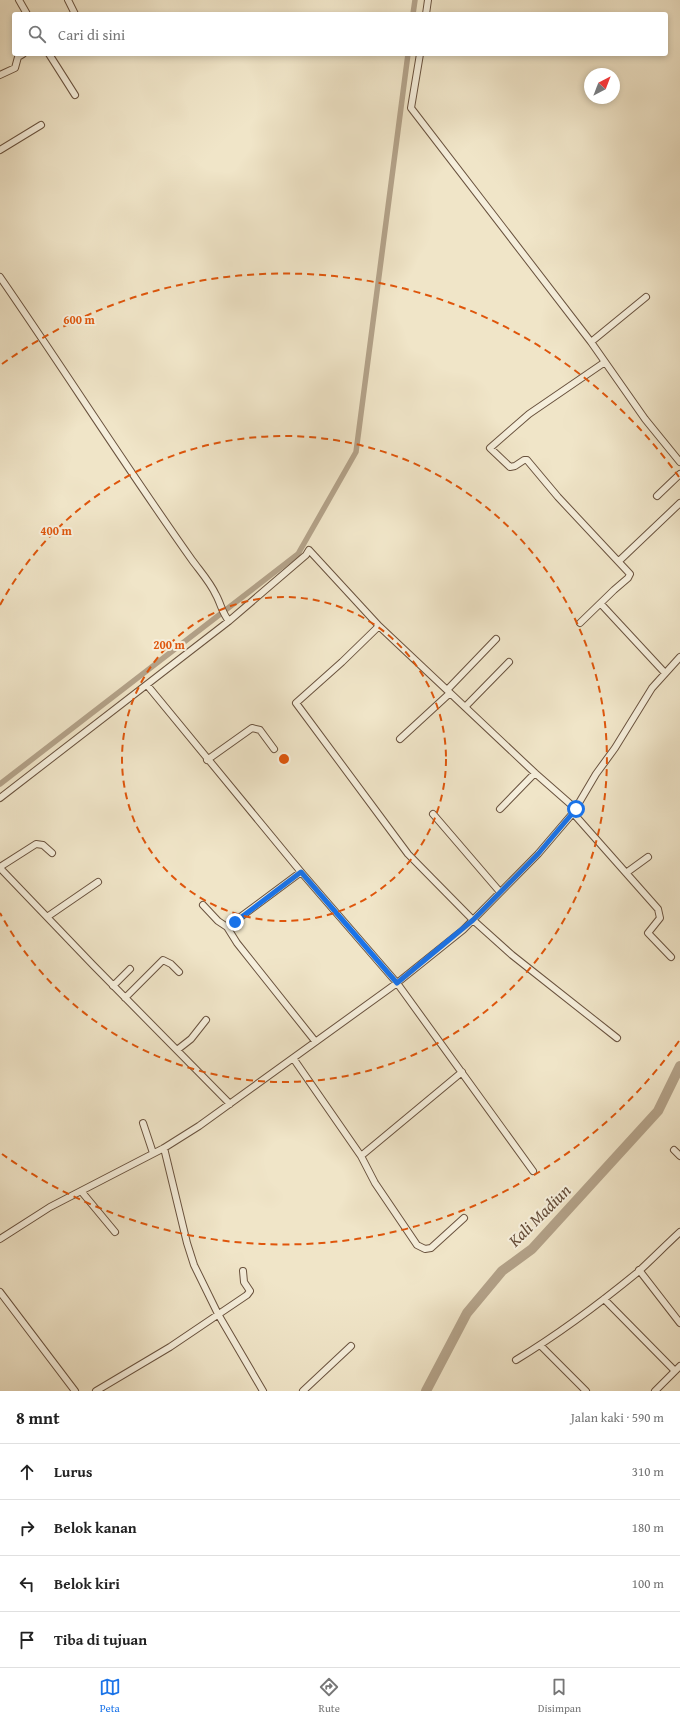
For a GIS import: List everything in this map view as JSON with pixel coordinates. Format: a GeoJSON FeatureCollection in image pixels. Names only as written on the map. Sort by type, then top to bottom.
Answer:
{"type":"FeatureCollection","features":[{"type":"Feature","properties":{"kind":"street"},"geometry":{"type":"LineString","coordinates":[[19,0],[26,12]]}},
{"type":"Feature","properties":{"kind":"street"},"geometry":{"type":"LineString","coordinates":[[68,0],[74,12]]}},
{"type":"Feature","properties":{"kind":"street"},"geometry":{"type":"LineString","coordinates":[[426,12],[428,0]]}},
{"type":"Feature","properties":{"kind":"street"},"geometry":{"type":"LineString","coordinates":[[0,75],[15,68],[20,56]]}},
{"type":"Feature","properties":{"kind":"street"},"geometry":{"type":"LineString","coordinates":[[50,56],[75,94]]}},
{"type":"Feature","properties":{"kind":"street"},"geometry":{"type":"LineString","coordinates":[[420,56],[412,108],[591,342],[645,419],[680,462]]}},
{"type":"Feature","properties":{"kind":"street"},"geometry":{"type":"LineString","coordinates":[[0,150],[41,125]]}},
{"type":"Feature","properties":{"kind":"street"},"geometry":{"type":"LineString","coordinates":[[0,277],[33,323],[155,508],[208,582],[216,596],[220,608],[228,620]]}},
{"type":"Feature","properties":{"kind":"street"},"geometry":{"type":"LineString","coordinates":[[591,342],[646,297]]}},
{"type":"Feature","properties":{"kind":"street"},"geometry":{"type":"LineString","coordinates":[[580,623],[630,576],[630,574],[558,497],[527,460],[510,467],[490,448],[529,414],[605,362]]}},
{"type":"Feature","properties":{"kind":"street"},"geometry":{"type":"LineString","coordinates":[[657,496],[680,474]]}},
{"type":"Feature","properties":{"kind":"street"},"geometry":{"type":"LineString","coordinates":[[619,561],[680,503]]}},
{"type":"Feature","properties":{"kind":"street"},"geometry":{"type":"LineString","coordinates":[[0,798],[147,685],[228,620],[306,555],[310,550],[379,626],[574,811],[660,912],[660,918],[648,933],[671,957]]}},
{"type":"Feature","properties":{"kind":"street"},"geometry":{"type":"LineString","coordinates":[[601,604],[665,673]]}},
{"type":"Feature","properties":{"kind":"street"},"geometry":{"type":"LineString","coordinates":[[379,626],[342,662],[296,703],[408,854],[473,920],[512,955],[617,1038]]}},
{"type":"Feature","properties":{"kind":"street"},"geometry":{"type":"LineString","coordinates":[[400,739],[449,691],[496,639]]}},
{"type":"Feature","properties":{"kind":"street"},"geometry":{"type":"LineString","coordinates":[[0,1239],[50,1207],[164,1148],[199,1126],[397,983],[473,920],[538,854],[574,811],[596,774],[615,748],[652,688],[680,657]]}},
{"type":"Feature","properties":{"kind":"street"},"geometry":{"type":"LineString","coordinates":[[465,706],[509,662]]}},
{"type":"Feature","properties":{"kind":"street"},"geometry":{"type":"LineString","coordinates":[[147,685],[207,760],[397,983],[533,1171]]}},
{"type":"Feature","properties":{"kind":"street"},"geometry":{"type":"LineString","coordinates":[[207,760],[252,728],[260,730],[274,750]]}},
{"type":"Feature","properties":{"kind":"street"},"geometry":{"type":"LineString","coordinates":[[500,809],[535,773]]}},
{"type":"Feature","properties":{"kind":"street"},"geometry":{"type":"LineString","coordinates":[[433,814],[500,892]]}},
{"type":"Feature","properties":{"kind":"street"},"geometry":{"type":"LineString","coordinates":[[52,853],[43,845],[36,844],[0,868],[113,986],[230,1104]]}},
{"type":"Feature","properties":{"kind":"street"},"geometry":{"type":"LineString","coordinates":[[626,873],[648,857]]}},
{"type":"Feature","properties":{"kind":"street"},"geometry":{"type":"LineString","coordinates":[[227,927],[301,872]]}},
{"type":"Feature","properties":{"kind":"street"},"geometry":{"type":"LineString","coordinates":[[47,918],[98,882]]}},
{"type":"Feature","properties":{"kind":"street"},"geometry":{"type":"LineString","coordinates":[[203,905],[218,921],[227,927],[237,943],[315,1041]]}},
{"type":"Feature","properties":{"kind":"street"},"geometry":{"type":"LineString","coordinates":[[125,998],[163,960],[171,964],[179,972]]}},
{"type":"Feature","properties":{"kind":"street"},"geometry":{"type":"LineString","coordinates":[[113,986],[130,969]]}},
{"type":"Feature","properties":{"kind":"street"},"geometry":{"type":"LineString","coordinates":[[177,1050],[191,1039],[206,1020]]}},
{"type":"Feature","properties":{"kind":"street"},"geometry":{"type":"LineString","coordinates":[[293,1058],[361,1156],[375,1183],[420,1247],[424,1250],[432,1248],[464,1218]]}},
{"type":"Feature","properties":{"kind":"street"},"geometry":{"type":"LineString","coordinates":[[361,1156],[462,1072]]}},
{"type":"Feature","properties":{"kind":"street"},"geometry":{"type":"LineString","coordinates":[[143,1123],[153,1153]]}},
{"type":"Feature","properties":{"kind":"street"},"geometry":{"type":"LineString","coordinates":[[164,1148],[187,1243],[194,1265],[218,1314],[260,1390]]}},
{"type":"Feature","properties":{"kind":"street"},"geometry":{"type":"LineString","coordinates":[[674,1150],[680,1156]]}},
{"type":"Feature","properties":{"kind":"street"},"geometry":{"type":"LineString","coordinates":[[81,1191],[115,1232]]}},
{"type":"Feature","properties":{"kind":"street"},"geometry":{"type":"LineString","coordinates":[[516,1360],[540,1346],[604,1300],[680,1232]]}},
{"type":"Feature","properties":{"kind":"street"},"geometry":{"type":"LineString","coordinates":[[639,1270],[680,1323]]}},
{"type":"Feature","properties":{"kind":"street"},"geometry":{"type":"LineString","coordinates":[[96,1391],[170,1347],[249,1293],[243,1271]]}},
{"type":"Feature","properties":{"kind":"street"},"geometry":{"type":"LineString","coordinates":[[0,1292],[75,1391]]}},
{"type":"Feature","properties":{"kind":"street"},"geometry":{"type":"LineString","coordinates":[[604,1300],[675,1371]]}},
{"type":"Feature","properties":{"kind":"street"},"geometry":{"type":"LineString","coordinates":[[303,1391],[351,1346]]}},
{"type":"Feature","properties":{"kind":"street"},"geometry":{"type":"LineString","coordinates":[[540,1346],[586,1391]]}},
{"type":"Feature","properties":{"kind":"street"},"geometry":{"type":"LineString","coordinates":[[655,1391],[680,1366]]}},
{"type":"Feature","properties":{"kind":"waterway"},"geometry":{"type":"LineString","coordinates":[[413,12],[415,0]]}},
{"type":"Feature","properties":{"kind":"waterway"},"geometry":{"type":"LineString","coordinates":[[0,784],[298,554],[356,452],[408,56]]}},
{"type":"Feature","properties":{"kind":"waterway","name":"Kali Madiun"},"geometry":{"type":"LineString","coordinates":[[426,1391],[467,1313],[502,1271],[532,1249],[658,1111],[680,1066]]}},
{"type":"Feature","properties":{"kind":"route"},"geometry":{"type":"LineString","coordinates":[[235,922],[301,872],[397,983],[463,930],[538,854],[576,809]]}}]}
